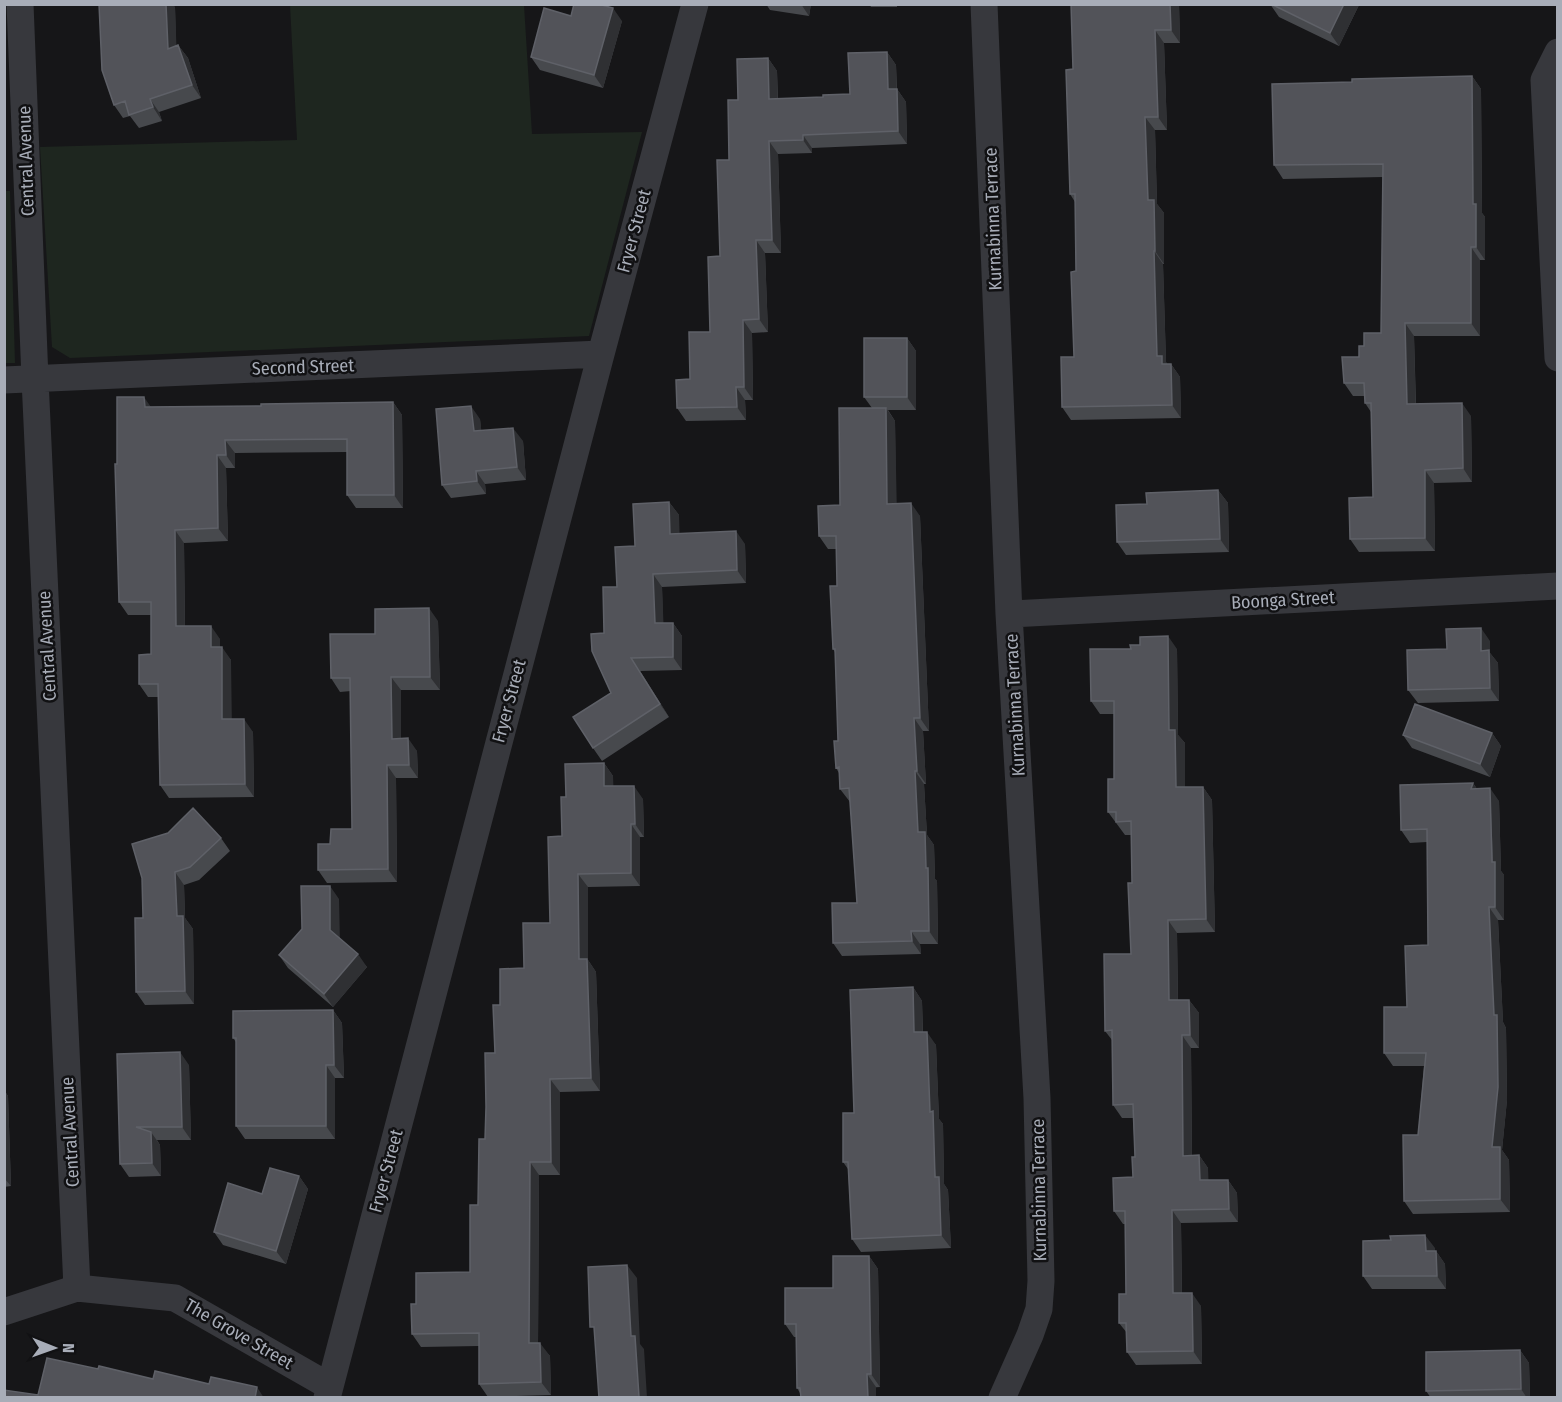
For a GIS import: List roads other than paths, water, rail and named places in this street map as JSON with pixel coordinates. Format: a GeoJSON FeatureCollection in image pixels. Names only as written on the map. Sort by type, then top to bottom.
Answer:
{"type":"FeatureCollection","features":[{"type":"Feature","properties":{"kind":"street","name":"Central Avenue"},"geometry":{"type":"LineString","coordinates":[[20,4],[15,177],[35,379],[77,1288]]}},
{"type":"Feature","properties":{"kind":"street","name":"Fryer Street"},"geometry":{"type":"LineString","coordinates":[[328,1392],[695,4]]}},
{"type":"Feature","properties":{"kind":"street","name":"Kurnabinna Terrace"},"geometry":{"type":"LineString","coordinates":[[984,4],[1009,614],[1036,1098],[1041,1281],[1039,1309],[1002,1398]]}},
{"type":"Feature","properties":{"kind":"street"},"geometry":{"type":"LineString","coordinates":[[1557,52],[1544,80],[1557,358]]}},
{"type":"Feature","properties":{"kind":"street","name":"Second Street"},"geometry":{"type":"LineString","coordinates":[[4,380],[601,354]]}},
{"type":"Feature","properties":{"kind":"street","name":"Boonga Street"},"geometry":{"type":"LineString","coordinates":[[1009,614],[1557,586]]}},
{"type":"Feature","properties":{"kind":"street","name":"The Grove Street"},"geometry":{"type":"LineString","coordinates":[[4,1312],[77,1288],[176,1299],[328,1392]]}}]}
